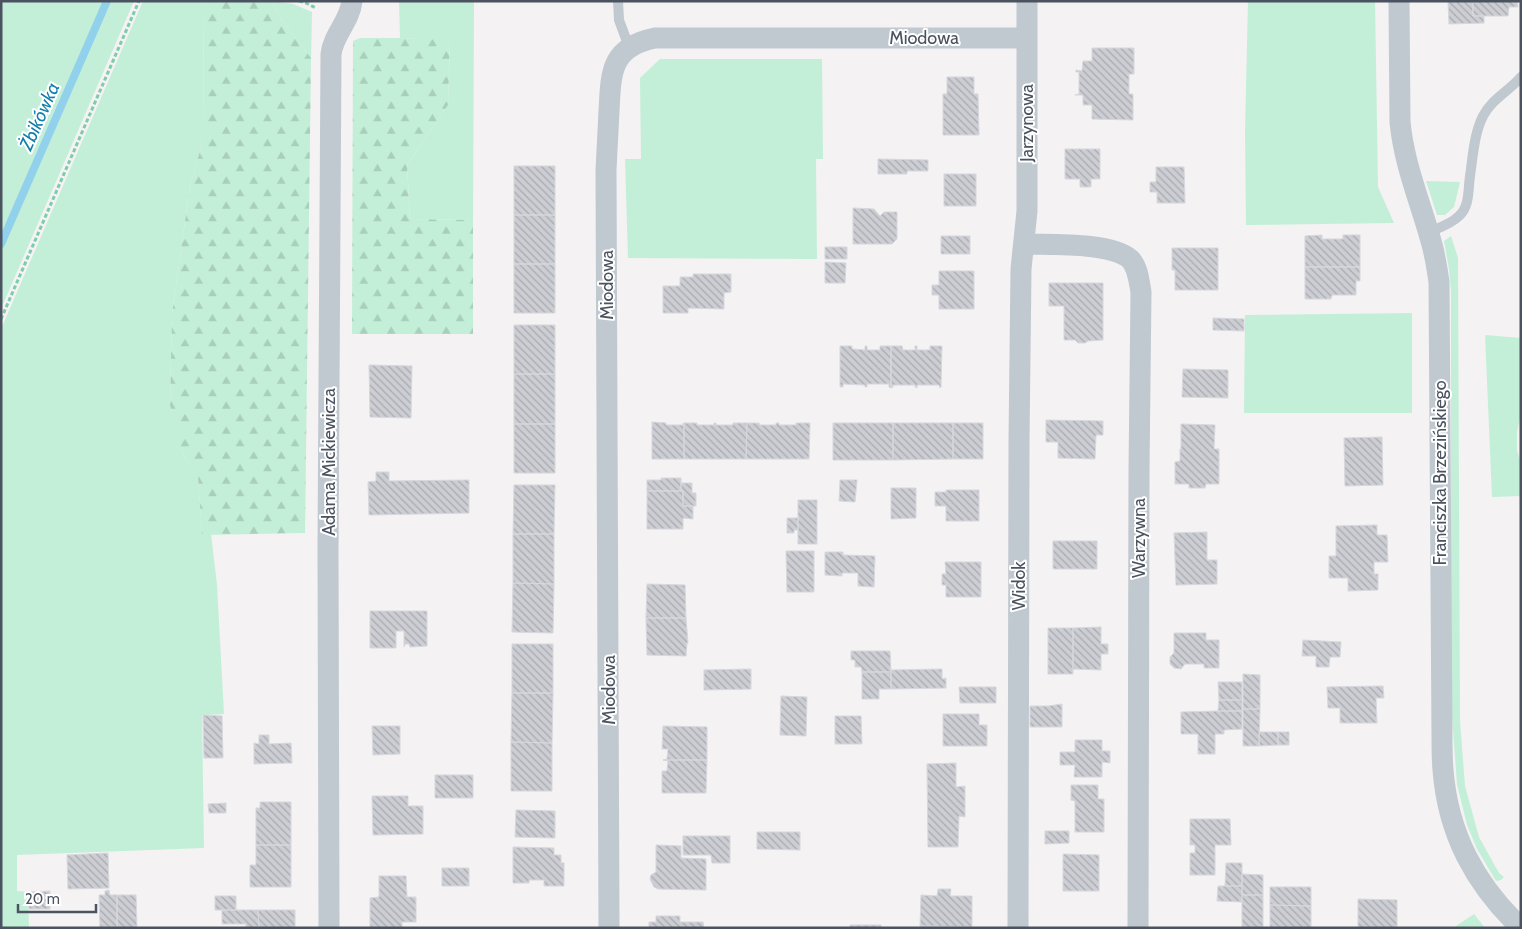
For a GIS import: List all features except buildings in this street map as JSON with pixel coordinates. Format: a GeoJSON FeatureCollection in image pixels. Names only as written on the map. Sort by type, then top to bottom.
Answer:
{"type":"FeatureCollection","features":[{"type":"Feature","properties":{"kind":"street","name":"Adama Mickiewicza"},"geometry":{"type":"LineString","coordinates":[[330,928],[328,550],[331,54],[332,47],[351,9],[352,1]]}},
{"type":"Feature","properties":{"kind":"street","name":"Jarzynowa"},"geometry":{"type":"LineString","coordinates":[[1024,244],[1027,211],[1027,1]]}},
{"type":"Feature","properties":{"kind":"street","name":"Franciszka Brzezińskiego"},"geometry":{"type":"LineString","coordinates":[[1399,1],[1400,122],[1402,140],[1411,179],[1436,257],[1439,282],[1442,736],[1444,783],[1453,824],[1460,844],[1472,868],[1496,902],[1521,928]]}},
{"type":"Feature","properties":{"kind":"street","name":"Miodowa"},"geometry":{"type":"LineString","coordinates":[[609,928],[606,170],[612,73],[620,56],[630,47],[636,43],[655,38],[1027,38]]}},
{"type":"Feature","properties":{"kind":"street","name":"Widok"},"geometry":{"type":"LineString","coordinates":[[1018,928],[1019,421],[1021,269],[1024,244]]}},
{"type":"Feature","properties":{"kind":"street","name":"Warzywna"},"geometry":{"type":"LineString","coordinates":[[1024,244],[1106,248],[1120,253],[1134,265],[1141,292],[1138,928]]}},
{"type":"Feature","properties":{"kind":"lane"},"geometry":{"type":"LineString","coordinates":[[618,1],[619,20],[630,47]]}},
{"type":"Feature","properties":{"kind":"lane"},"geometry":{"type":"LineString","coordinates":[[1429,232],[1452,221],[1460,215],[1465,207],[1477,132],[1484,114],[1496,99],[1512,87],[1521,77]]}},
{"type":"Feature","properties":{"kind":"path"},"geometry":{"type":"LineString","coordinates":[[1,319],[139,1]]}},
{"type":"Feature","properties":{"kind":"path"},"geometry":{"type":"LineString","coordinates":[[299,1],[316,8]]}},
{"type":"Feature","properties":{"kind":"green space"},"geometry":{"type":"Polygon","coordinates":[[[1,1],[134,1],[1,309],[1,1]]]}},
{"type":"Feature","properties":{"kind":"green space"},"geometry":{"type":"Polygon","coordinates":[[[143,1],[204,1],[203,140],[190,186],[172,314],[170,405],[183,454],[198,476],[202,534],[211,534],[217,585],[224,714],[202,715],[204,848],[17,855],[17,891],[28,892],[29,928],[1,928],[1,329],[143,1]]]}},
{"type":"Feature","properties":{"kind":"green space"},"geometry":{"type":"Polygon","coordinates":[[[204,1],[272,1],[280,18],[311,58],[305,533],[202,535],[198,477],[183,454],[170,405],[172,314],[190,186],[203,140],[204,1]]]}},
{"type":"Feature","properties":{"kind":"green space"},"geometry":{"type":"Polygon","coordinates":[[[272,1],[293,4],[312,12],[311,58],[280,18],[272,1]]]}},
{"type":"Feature","properties":{"kind":"green space"},"geometry":{"type":"Polygon","coordinates":[[[399,1],[474,1],[473,220],[410,219],[407,165],[448,105],[450,41],[400,38],[399,1]]]}},
{"type":"Feature","properties":{"kind":"green space"},"geometry":{"type":"Polygon","coordinates":[[[1248,1],[1375,1],[1378,187],[1394,223],[1246,225],[1245,131],[1248,1]]]}},
{"type":"Feature","properties":{"kind":"green space"},"geometry":{"type":"Polygon","coordinates":[[[360,38],[450,40],[448,105],[407,165],[410,219],[473,220],[473,334],[352,334],[353,41],[360,38]]]}},
{"type":"Feature","properties":{"kind":"green space"},"geometry":{"type":"Polygon","coordinates":[[[660,59],[822,59],[823,159],[816,159],[817,259],[628,258],[625,159],[641,159],[640,78],[660,59]]]}},
{"type":"Feature","properties":{"kind":"green space"},"geometry":{"type":"Polygon","coordinates":[[[1426,181],[1460,182],[1454,207],[1445,215],[1437,215],[1426,181]]]}},
{"type":"Feature","properties":{"kind":"green space"},"geometry":{"type":"Polygon","coordinates":[[[1451,236],[1458,258],[1460,721],[1465,786],[1479,837],[1499,873],[1504,877],[1496,881],[1477,849],[1467,825],[1457,784],[1451,703],[1451,291],[1444,241],[1451,236]]]}},
{"type":"Feature","properties":{"kind":"green space"},"geometry":{"type":"Polygon","coordinates":[[[1412,313],[1412,413],[1244,413],[1245,315],[1412,313]]]}},
{"type":"Feature","properties":{"kind":"green space"},"geometry":{"type":"Polygon","coordinates":[[[1485,335],[1521,338],[1521,414],[1517,432],[1517,451],[1521,462],[1521,496],[1492,497],[1485,335]]]}},
{"type":"Feature","properties":{"kind":"green space"},"geometry":{"type":"Polygon","coordinates":[[[1474,914],[1485,928],[1453,928],[1474,914]]]}},
{"type":"Feature","properties":{"kind":"waterway","name":"Żbikówka"},"geometry":{"type":"LineString","coordinates":[[1,244],[107,1]]}}]}
